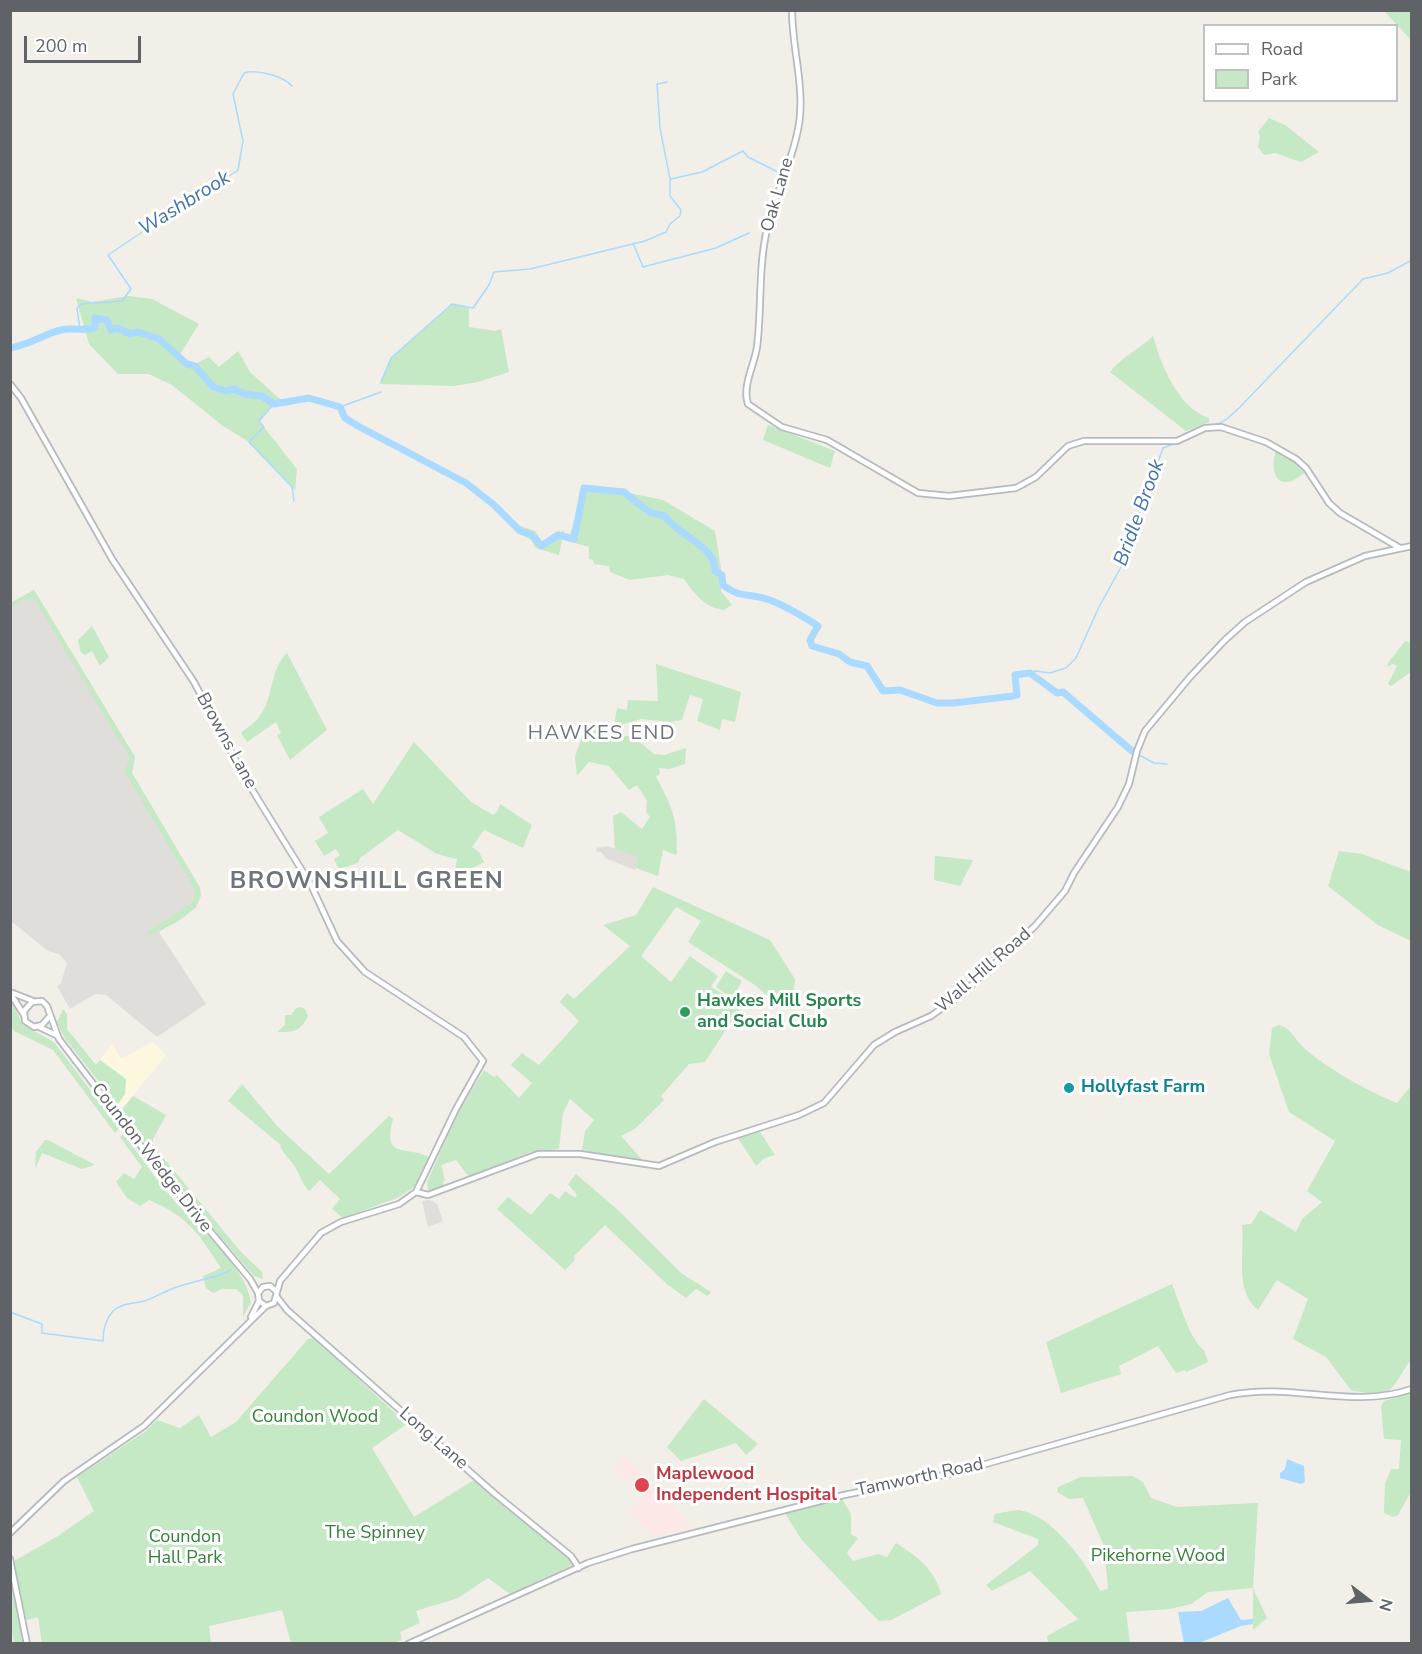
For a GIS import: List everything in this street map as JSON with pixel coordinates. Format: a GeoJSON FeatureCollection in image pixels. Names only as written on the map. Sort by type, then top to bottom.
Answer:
{"type":"FeatureCollection","features":[{"type":"Feature","properties":{"kind":"street","name":"Oak Lane"},"geometry":{"type":"LineString","coordinates":[[792,10],[800,115],[766,232],[759,276],[759,328],[753,368],[745,396],[748,404],[782,427],[826,440],[924,494],[957,495],[1016,488],[1036,477],[1064,448],[1084,441],[1177,441],[1205,428],[1221,427],[1285,451],[1303,464],[1340,513],[1382,540]]}},
{"type":"Feature","properties":{"kind":"street","name":"Browns Lane"},"geometry":{"type":"LineString","coordinates":[[10,384],[21,398],[112,559],[194,682],[249,783],[310,885],[338,941],[365,972],[459,1033],[483,1059],[481,1068],[456,1109],[416,1192]]}},
{"type":"Feature","properties":{"kind":"street"},"geometry":{"type":"LineString","coordinates":[[1383,551],[1382,540],[1400,548]]}},
{"type":"Feature","properties":{"kind":"street","name":"Wall Hill Road"},"geometry":{"type":"LineString","coordinates":[[276,1291],[280,1281],[321,1233],[341,1222],[399,1204],[416,1192],[428,1195],[538,1154],[580,1154],[659,1166],[715,1142],[813,1110],[834,1094],[874,1045],[946,1006],[1035,926],[1065,891],[1118,807],[1129,784],[1136,753],[1146,731],[1190,677],[1245,622],[1306,582],[1345,563],[1383,551],[1412,546]]}},
{"type":"Feature","properties":{"kind":"street","name":"Coundon Wedge Drive"},"geometry":{"type":"LineString","coordinates":[[10,992],[45,1003],[56,1035],[164,1176],[250,1279],[258,1293]]}},
{"type":"Feature","properties":{"kind":"street","name":"Coundon Wedge Drive"},"geometry":{"type":"LineString","coordinates":[[10,992],[27,1023],[56,1035]]}},
{"type":"Feature","properties":{"kind":"street"},"geometry":{"type":"LineString","coordinates":[[24,1014],[26,1006],[35,1001]]}},
{"type":"Feature","properties":{"kind":"street"},"geometry":{"type":"LineString","coordinates":[[38,1027],[46,1023],[49,1017]]}},
{"type":"Feature","properties":{"kind":"street","name":"Coundon Wedge Drive"},"geometry":{"type":"LineString","coordinates":[[250,1279],[268,1286]]}},
{"type":"Feature","properties":{"kind":"street","name":"Wall Hill Road"},"geometry":{"type":"LineString","coordinates":[[268,1286],[280,1281]]}},
{"type":"Feature","properties":{"kind":"street"},"geometry":{"type":"LineString","coordinates":[[10,1533],[64,1481],[144,1426],[248,1322],[266,1306],[272,1305],[277,1297],[276,1291],[268,1286],[258,1293],[259,1300],[248,1322]]}},
{"type":"Feature","properties":{"kind":"street","name":"Long Lane"},"geometry":{"type":"LineString","coordinates":[[277,1297],[287,1310],[495,1494],[571,1556],[579,1568]]}},
{"type":"Feature","properties":{"kind":"street"},"geometry":{"type":"LineString","coordinates":[[259,1300],[266,1306]]}},
{"type":"Feature","properties":{"kind":"street","name":"Long Lane"},"geometry":{"type":"LineString","coordinates":[[272,1305],[287,1310]]}},
{"type":"Feature","properties":{"kind":"street","name":"Tamworth Road"},"geometry":{"type":"LineString","coordinates":[[408,1644],[579,1568],[662,1540],[844,1495],[954,1473],[1251,1390],[1291,1390],[1367,1398],[1392,1395],[1412,1389]]}},
{"type":"Feature","properties":{"kind":"street"},"geometry":{"type":"LineString","coordinates":[[10,1559],[27,1644]]}},
{"type":"Feature","properties":{"kind":"shaded area"},"geometry":{"type":"Polygon","coordinates":[[[34,590],[135,757],[132,773],[200,888],[201,896],[196,908],[159,932],[206,1004],[157,1037],[106,995],[95,994],[70,1009],[57,986],[61,983],[67,963],[59,954],[48,951],[11,921],[10,603],[34,590]]]}},
{"type":"Feature","properties":{"kind":"shaded area"},"geometry":{"type":"Polygon","coordinates":[[[607,846],[640,857],[635,870],[607,859],[601,852],[597,852],[596,848],[607,846]]]}},
{"type":"Feature","properties":{"kind":"shaded area"},"geometry":{"type":"Polygon","coordinates":[[[152,1042],[166,1055],[123,1108],[117,1105],[125,1094],[126,1079],[100,1060],[112,1044],[121,1059],[152,1042]]]}},
{"type":"Feature","properties":{"kind":"shaded area"},"geometry":{"type":"Polygon","coordinates":[[[430,1200],[437,1204],[443,1221],[428,1227],[422,1201],[430,1200]]]}},
{"type":"Feature","properties":{"kind":"shaded area","name":"Maplewood Independent Hospital"},"geometry":{"type":"Polygon","coordinates":[[[623,1455],[694,1528],[654,1536],[630,1511],[643,1496],[613,1468],[623,1455]]]}},
{"type":"Feature","properties":{"kind":"green space"},"geometry":{"type":"Polygon","coordinates":[[[1384,11],[1411,11],[1411,40],[1398,24],[1384,11]]]}},
{"type":"Feature","properties":{"kind":"green space"},"geometry":{"type":"Polygon","coordinates":[[[1269,118],[1285,125],[1319,152],[1301,162],[1275,153],[1264,155],[1258,147],[1260,136],[1258,132],[1269,118]]]}},
{"type":"Feature","properties":{"kind":"green space"},"geometry":{"type":"Polygon","coordinates":[[[128,296],[152,299],[199,324],[179,356],[187,364],[193,365],[209,357],[219,367],[238,351],[250,372],[282,401],[274,404],[259,421],[297,469],[295,491],[249,442],[223,426],[172,385],[149,374],[118,374],[89,344],[76,298],[92,302],[128,296]]]}},
{"type":"Feature","properties":{"kind":"green space"},"geometry":{"type":"Polygon","coordinates":[[[452,304],[469,308],[469,327],[495,331],[501,329],[509,372],[478,382],[453,386],[380,384],[390,359],[452,304]]]}},
{"type":"Feature","properties":{"kind":"green space"},"geometry":{"type":"Polygon","coordinates":[[[1153,336],[1172,384],[1188,405],[1209,418],[1209,422],[1186,431],[1110,372],[1153,336]]]}},
{"type":"Feature","properties":{"kind":"green space"},"geometry":{"type":"Polygon","coordinates":[[[768,425],[835,451],[830,468],[763,440],[768,425]]]}},
{"type":"Feature","properties":{"kind":"green space"},"geometry":{"type":"Polygon","coordinates":[[[1276,450],[1298,464],[1305,472],[1289,482],[1278,479],[1274,468],[1276,450]]]}},
{"type":"Feature","properties":{"kind":"green space"},"geometry":{"type":"Polygon","coordinates":[[[584,488],[615,490],[663,500],[715,531],[722,575],[721,591],[732,605],[724,610],[711,606],[696,595],[684,579],[668,575],[630,580],[610,572],[609,566],[594,564],[593,560],[589,559],[589,547],[568,541],[584,488]]]}},
{"type":"Feature","properties":{"kind":"green space"},"geometry":{"type":"Polygon","coordinates":[[[520,526],[535,531],[545,542],[564,530],[559,555],[536,548],[531,540],[516,531],[520,526]]]}},
{"type":"Feature","properties":{"kind":"green space"},"geometry":{"type":"Polygon","coordinates":[[[34,590],[135,757],[132,773],[200,888],[200,897],[191,911],[183,918],[149,936],[146,933],[193,902],[195,890],[125,772],[130,758],[35,600],[24,599],[11,608],[11,603],[34,590]]]}},
{"type":"Feature","properties":{"kind":"green space"},"geometry":{"type":"Polygon","coordinates":[[[92,626],[109,657],[100,666],[92,651],[85,655],[81,652],[78,640],[92,626]]]}},
{"type":"Feature","properties":{"kind":"green space"},"geometry":{"type":"Polygon","coordinates":[[[1405,641],[1411,643],[1411,672],[1391,686],[1388,684],[1397,666],[1393,664],[1387,667],[1388,663],[1405,641]]]}},
{"type":"Feature","properties":{"kind":"green space"},"geometry":{"type":"Polygon","coordinates":[[[287,653],[327,730],[290,760],[277,735],[281,733],[276,722],[247,742],[241,733],[264,710],[277,668],[287,653]]]}},
{"type":"Feature","properties":{"kind":"green space"},"geometry":{"type":"Polygon","coordinates":[[[656,664],[741,692],[735,722],[722,719],[720,730],[697,721],[703,699],[690,695],[682,720],[671,722],[641,719],[614,727],[617,708],[627,710],[628,700],[658,701],[656,664]]]}},
{"type":"Feature","properties":{"kind":"green space"},"geometry":{"type":"Polygon","coordinates":[[[586,725],[635,738],[654,754],[664,755],[686,748],[685,764],[669,769],[659,768],[660,774],[656,777],[673,814],[677,841],[676,855],[663,850],[658,876],[636,868],[639,857],[615,849],[613,816],[621,812],[642,829],[650,817],[646,812],[647,801],[637,785],[629,790],[609,766],[589,762],[577,776],[575,757],[586,725]]]}},
{"type":"Feature","properties":{"kind":"green space"},"geometry":{"type":"Polygon","coordinates":[[[414,742],[471,802],[493,815],[500,804],[532,825],[523,848],[484,830],[472,847],[479,852],[484,862],[458,876],[455,870],[457,859],[437,854],[398,830],[360,858],[358,863],[339,869],[334,859],[340,855],[336,849],[324,856],[315,841],[328,833],[319,817],[363,789],[373,804],[414,742]]]}},
{"type":"Feature","properties":{"kind":"green space"},"geometry":{"type":"Polygon","coordinates":[[[1339,851],[1362,854],[1411,872],[1411,941],[1378,925],[1328,886],[1339,851]]]}},
{"type":"Feature","properties":{"kind":"green space"},"geometry":{"type":"Polygon","coordinates":[[[935,856],[973,860],[960,886],[934,880],[935,856]]]}},
{"type":"Feature","properties":{"kind":"green space"},"geometry":{"type":"Polygon","coordinates":[[[653,887],[770,940],[795,979],[794,990],[779,1000],[770,998],[755,985],[688,942],[701,921],[676,907],[641,956],[671,982],[690,956],[718,976],[711,987],[734,1001],[742,998],[745,1000],[705,1062],[689,1064],[661,1096],[664,1100],[636,1128],[621,1136],[644,1162],[582,1150],[585,1131],[594,1120],[570,1099],[563,1113],[559,1149],[530,1152],[469,1177],[456,1160],[441,1165],[445,1180],[443,1181],[444,1186],[428,1191],[427,1182],[455,1118],[484,1070],[494,1077],[497,1075],[519,1098],[532,1083],[511,1065],[522,1053],[539,1065],[579,1021],[560,1002],[567,993],[574,999],[630,946],[603,925],[636,915],[653,887]]]}},
{"type":"Feature","properties":{"kind":"green space"},"geometry":{"type":"Polygon","coordinates":[[[726,971],[742,981],[732,998],[716,987],[726,971]]]}},
{"type":"Feature","properties":{"kind":"green space"},"geometry":{"type":"Polygon","coordinates":[[[10,999],[23,1025],[54,1042],[119,1128],[115,1133],[53,1050],[14,1031],[11,1026],[10,999]]]}},
{"type":"Feature","properties":{"kind":"green space"},"geometry":{"type":"Polygon","coordinates":[[[296,1008],[305,1009],[308,1016],[302,1025],[292,1031],[277,1032],[285,1025],[285,1015],[291,1015],[296,1008]]]}},
{"type":"Feature","properties":{"kind":"green space"},"geometry":{"type":"Polygon","coordinates":[[[63,1009],[67,1014],[67,1029],[96,1065],[100,1060],[126,1079],[125,1094],[117,1105],[64,1037],[57,1022],[63,1009]]]}},
{"type":"Feature","properties":{"kind":"green space"},"geometry":{"type":"Polygon","coordinates":[[[1279,1025],[1289,1030],[1302,1046],[1322,1062],[1386,1098],[1397,1103],[1411,1086],[1411,1360],[1390,1390],[1384,1393],[1351,1390],[1326,1357],[1293,1339],[1308,1299],[1277,1280],[1258,1310],[1251,1302],[1243,1282],[1242,1225],[1251,1224],[1260,1210],[1296,1232],[1302,1219],[1322,1202],[1307,1191],[1335,1141],[1289,1112],[1269,1054],[1272,1028],[1279,1025]]]}},
{"type":"Feature","properties":{"kind":"green space"},"geometry":{"type":"Polygon","coordinates":[[[242,1084],[278,1127],[329,1174],[389,1116],[393,1119],[390,1132],[393,1146],[429,1157],[414,1187],[397,1198],[343,1218],[332,1209],[340,1199],[320,1180],[309,1191],[280,1146],[282,1146],[228,1101],[242,1084]]]}},
{"type":"Feature","properties":{"kind":"green space"},"geometry":{"type":"Polygon","coordinates":[[[133,1096],[166,1115],[153,1139],[153,1145],[240,1251],[262,1272],[263,1279],[254,1276],[216,1232],[122,1115],[123,1108],[133,1096]]]}},
{"type":"Feature","properties":{"kind":"green space"},"geometry":{"type":"Polygon","coordinates":[[[760,1132],[775,1155],[765,1158],[756,1166],[738,1138],[760,1132]]]}},
{"type":"Feature","properties":{"kind":"green space"},"geometry":{"type":"Polygon","coordinates":[[[123,1134],[165,1190],[215,1243],[238,1272],[251,1302],[243,1317],[243,1295],[236,1289],[222,1289],[213,1293],[206,1288],[203,1276],[221,1268],[191,1227],[174,1213],[149,1200],[140,1206],[127,1198],[116,1182],[124,1173],[134,1179],[142,1167],[120,1137],[123,1134]]]}},
{"type":"Feature","properties":{"kind":"green space"},"geometry":{"type":"Polygon","coordinates":[[[45,1140],[95,1165],[82,1169],[42,1153],[35,1169],[36,1152],[45,1140]]]}},
{"type":"Feature","properties":{"kind":"green space"},"geometry":{"type":"Polygon","coordinates":[[[576,1174],[618,1210],[681,1273],[711,1292],[708,1296],[696,1289],[686,1298],[668,1285],[605,1225],[574,1256],[575,1260],[565,1270],[497,1209],[508,1197],[531,1215],[550,1193],[559,1199],[565,1191],[575,1198],[577,1195],[568,1184],[576,1174]]]}},
{"type":"Feature","properties":{"kind":"green space"},"geometry":{"type":"Polygon","coordinates":[[[1172,1284],[1190,1330],[1204,1350],[1208,1362],[1186,1372],[1185,1370],[1176,1373],[1158,1346],[1119,1366],[1121,1374],[1061,1393],[1046,1342],[1172,1284]]]}},
{"type":"Feature","properties":{"kind":"green space"},"geometry":{"type":"Polygon","coordinates":[[[314,1338],[407,1424],[372,1448],[414,1517],[474,1480],[569,1558],[572,1565],[510,1594],[488,1578],[458,1598],[416,1611],[420,1623],[400,1632],[402,1640],[393,1643],[291,1643],[282,1610],[209,1626],[211,1643],[42,1644],[38,1617],[26,1620],[14,1561],[58,1536],[94,1511],[77,1477],[146,1431],[157,1420],[180,1428],[199,1415],[211,1437],[236,1422],[308,1339],[314,1338]]]}},
{"type":"Feature","properties":{"kind":"green space"},"geometry":{"type":"Polygon","coordinates":[[[1411,1392],[1411,1492],[1398,1515],[1393,1517],[1384,1513],[1385,1484],[1391,1469],[1399,1469],[1401,1440],[1384,1439],[1381,1406],[1384,1401],[1411,1392]]]}},
{"type":"Feature","properties":{"kind":"green space"},"geometry":{"type":"Polygon","coordinates":[[[704,1399],[758,1444],[746,1455],[736,1443],[681,1461],[667,1447],[704,1399]]]}},
{"type":"Feature","properties":{"kind":"green space","name":"Pikehorne Wood"},"geometry":{"type":"Polygon","coordinates":[[[1133,1476],[1143,1482],[1151,1498],[1177,1507],[1258,1503],[1253,1588],[1208,1592],[1191,1604],[1170,1609],[1126,1612],[1130,1643],[1048,1643],[1047,1636],[1078,1619],[1030,1571],[992,1591],[986,1585],[1038,1545],[1038,1539],[993,1522],[995,1514],[1019,1510],[1044,1521],[1056,1530],[1077,1554],[1100,1591],[1108,1589],[1104,1546],[1083,1498],[1069,1499],[1057,1492],[1058,1487],[1081,1477],[1133,1476]]]}},
{"type":"Feature","properties":{"kind":"green space"},"geometry":{"type":"Polygon","coordinates":[[[842,1499],[851,1514],[851,1534],[858,1538],[847,1553],[853,1561],[878,1554],[887,1557],[896,1543],[924,1564],[934,1577],[941,1594],[891,1620],[879,1621],[801,1539],[785,1513],[842,1499]]]}},
{"type":"Feature","properties":{"kind":"green space"},"geometry":{"type":"Polygon","coordinates":[[[10,1567],[24,1643],[14,1643],[11,1625],[10,1567]]]}},
{"type":"Feature","properties":{"kind":"green space"},"geometry":{"type":"Polygon","coordinates":[[[1253,1588],[1267,1618],[1253,1630],[1253,1588]]]}},
{"type":"Feature","properties":{"kind":"water"},"geometry":{"type":"Polygon","coordinates":[[[1287,1459],[1304,1466],[1305,1482],[1301,1484],[1280,1478],[1287,1459]]]}},
{"type":"Feature","properties":{"kind":"water"},"geometry":{"type":"Polygon","coordinates":[[[1228,1598],[1241,1620],[1253,1619],[1253,1624],[1241,1626],[1199,1643],[1184,1643],[1178,1612],[1201,1611],[1228,1598]]]}},
{"type":"Feature","properties":{"kind":"waterway","name":"Washbrook"},"geometry":{"type":"LineString","coordinates":[[80,329],[77,308],[82,304],[122,301],[131,289],[108,255],[160,220],[160,217],[175,208],[181,208],[238,170],[243,141],[233,94],[244,73],[270,74],[283,79],[292,86]]}},
{"type":"Feature","properties":{"kind":"waterway"},"geometry":{"type":"LineString","coordinates":[[381,382],[391,358],[452,304],[473,308],[489,285],[494,272],[530,269],[645,241],[666,232],[670,224],[680,216],[681,210],[670,196],[670,179],[660,128],[657,84],[667,82]]}},
{"type":"Feature","properties":{"kind":"waterway"},"geometry":{"type":"LineString","coordinates":[[671,179],[702,172],[743,151],[748,157],[778,172]]}},
{"type":"Feature","properties":{"kind":"waterway"},"geometry":{"type":"LineString","coordinates":[[633,243],[643,267],[716,248],[749,233]]}},
{"type":"Feature","properties":{"kind":"waterway","name":"Bridle Brook"},"geometry":{"type":"LineString","coordinates":[[1187,435],[1194,429],[1220,423],[1230,416],[1363,279],[1388,273],[1412,260]]}},
{"type":"Feature","properties":{"kind":"waterway"},"geometry":{"type":"LineString","coordinates":[[10,348],[61,330],[95,327],[95,318],[107,320],[111,330],[118,328],[130,334],[138,332],[159,339],[187,364],[195,366],[213,387],[225,391],[234,389],[244,394],[262,396],[274,404],[309,398],[340,407],[345,418],[358,426],[466,483],[493,504],[520,531],[532,535],[541,546],[558,535],[574,539],[584,488],[624,492],[649,512],[665,516],[703,548],[710,555],[715,571],[722,575],[723,585],[743,595],[772,601],[818,626],[810,640],[812,646],[839,654],[850,662],[867,666],[883,691],[900,690],[937,703],[1013,696]]}},
{"type":"Feature","properties":{"kind":"waterway"},"geometry":{"type":"LineString","coordinates":[[340,407],[381,392]]}},
{"type":"Feature","properties":{"kind":"waterway"},"geometry":{"type":"LineString","coordinates":[[274,404],[259,421],[264,427],[249,442],[292,487],[294,501]]}},
{"type":"Feature","properties":{"kind":"waterway","name":"Bridle Brook"},"geometry":{"type":"LineString","coordinates":[[1030,673],[1035,671],[1050,673],[1066,668],[1076,658],[1099,607],[1120,569],[1163,448],[1187,439]]}},
{"type":"Feature","properties":{"kind":"waterway"},"geometry":{"type":"LineString","coordinates":[[1017,695],[1015,675],[1030,673],[1057,693],[1063,692],[1132,751]]}},
{"type":"Feature","properties":{"kind":"waterway"},"geometry":{"type":"LineString","coordinates":[[1132,751],[1154,763],[1167,764]]}},
{"type":"Feature","properties":{"kind":"waterway"},"geometry":{"type":"LineString","coordinates":[[10,1312],[42,1324],[42,1333],[103,1341],[107,1321],[116,1308],[144,1301],[174,1288],[231,1270]]}},
{"type":"Feature","properties":{"kind":"place","name":"Hawkes Mill Sports and Social Club"},"geometry":{"type":"Point","coordinates":[685,1012]}},
{"type":"Feature","properties":{"kind":"place","name":"Hollyfast Farm"},"geometry":{"type":"Point","coordinates":[1069,1088]}},
{"type":"Feature","properties":{"kind":"place","name":"Maplewood Independent Hospital"},"geometry":{"type":"Point","coordinates":[642,1485]}},
{"type":"Feature","properties":{"kind":"district","name":"HAWKES END"},"geometry":{"type":"Point","coordinates":[602,734]}},
{"type":"Feature","properties":{"kind":"district","name":"BROWNSHILL GREEN"},"geometry":{"type":"Point","coordinates":[367,882]}},
{"type":"Feature","properties":{"kind":"park label","name":"Coundon Wood"},"geometry":{"type":"Point","coordinates":[315,1418]}},
{"type":"Feature","properties":{"kind":"park label","name":"The Spinney"},"geometry":{"type":"Point","coordinates":[375,1534]}},
{"type":"Feature","properties":{"kind":"park label","name":"Coundon Hall Park"},"geometry":{"type":"Point","coordinates":[185,1548]}}]}
